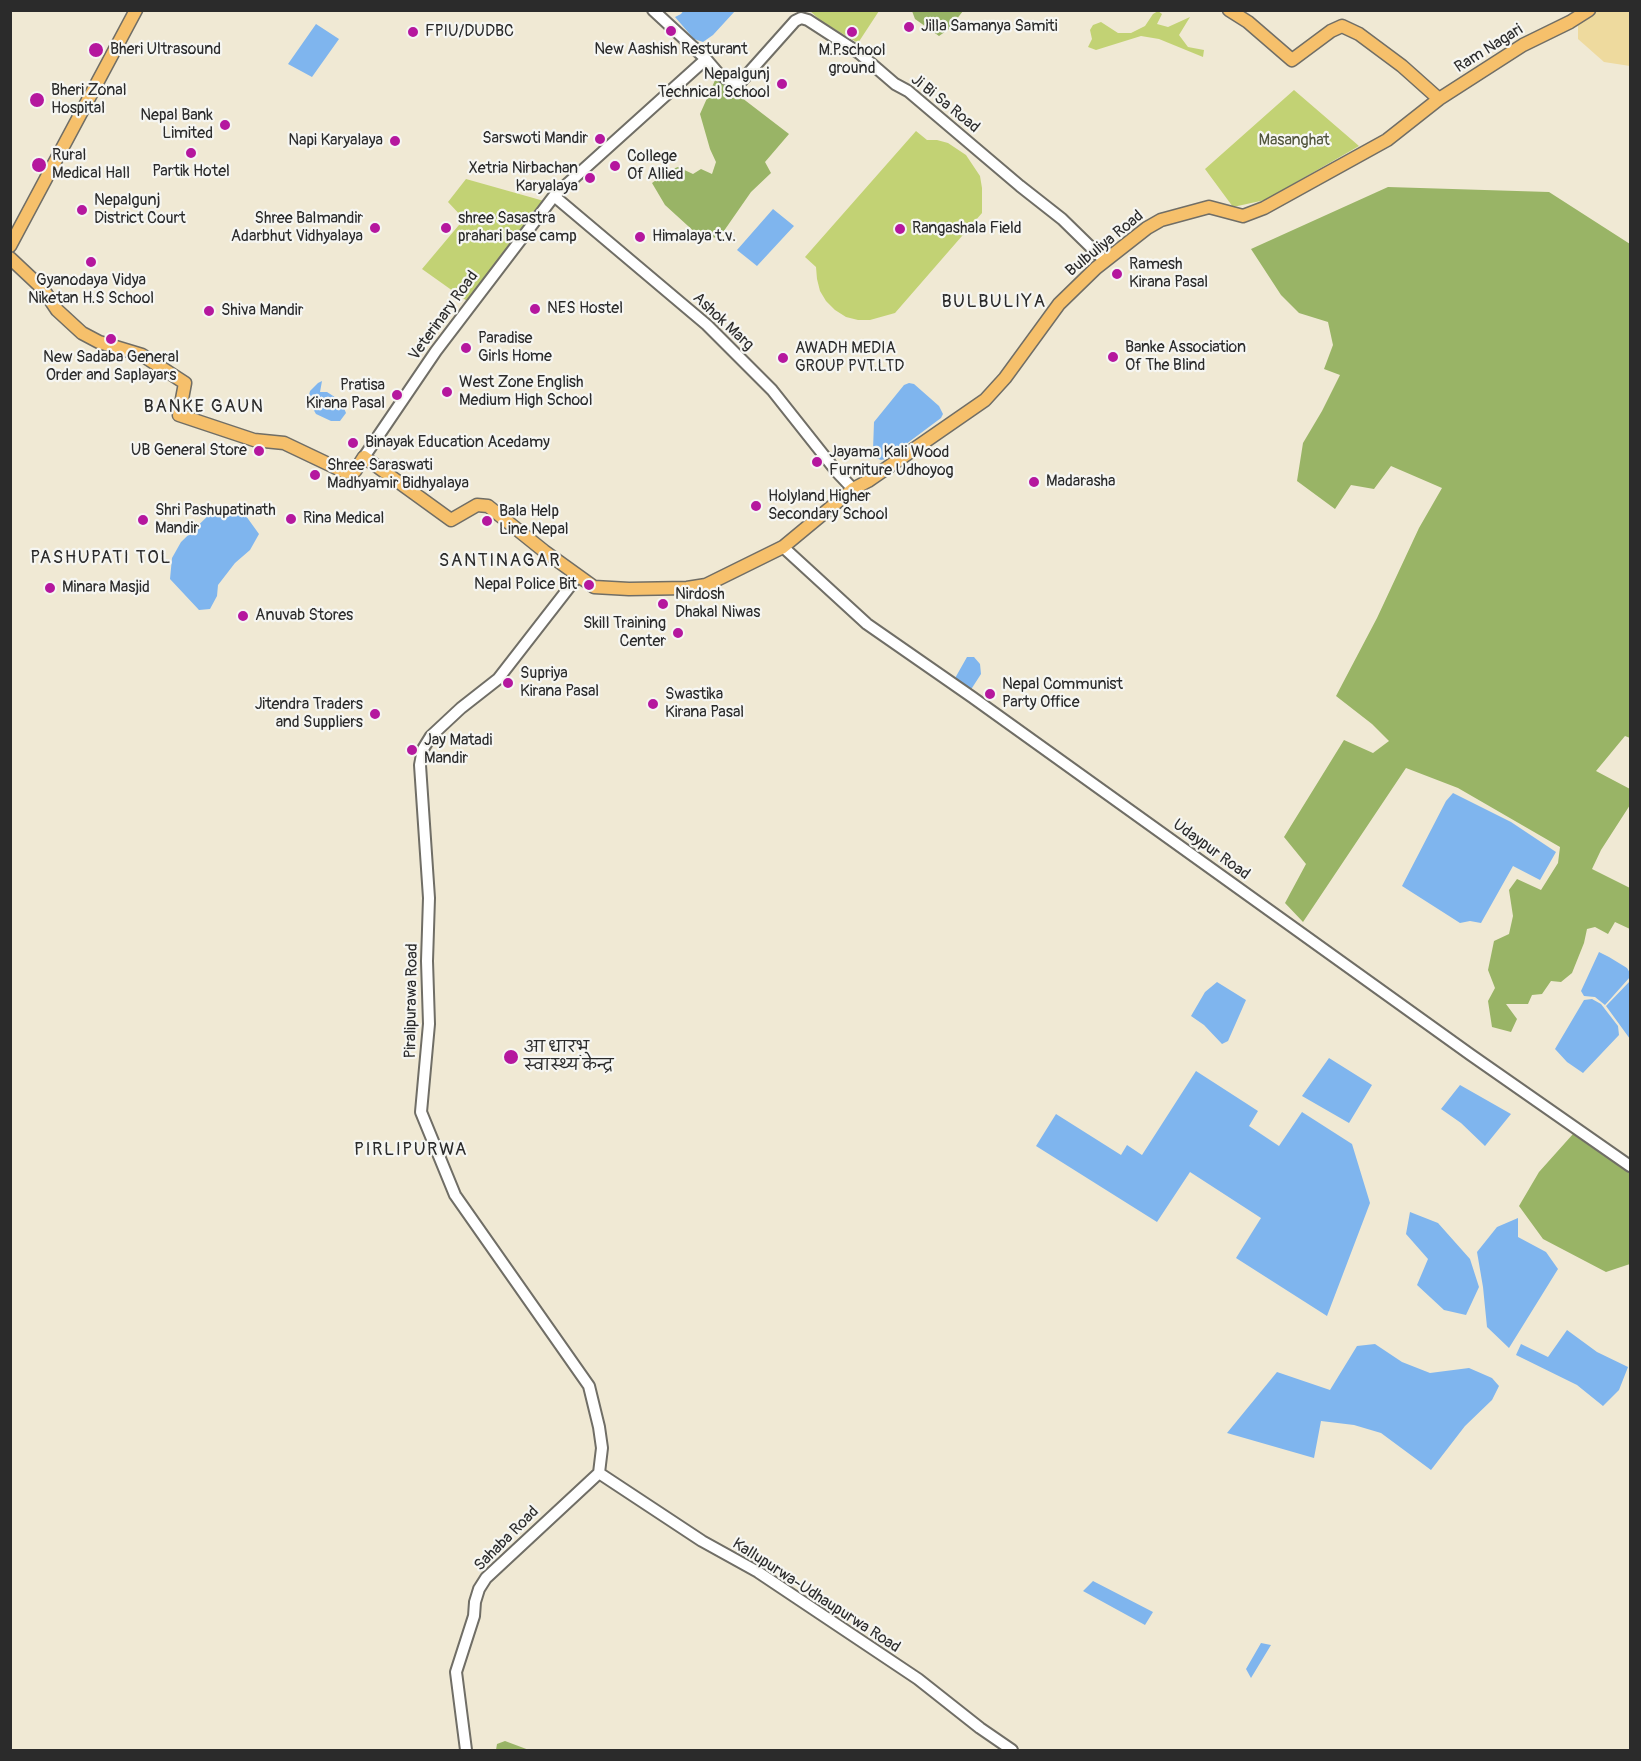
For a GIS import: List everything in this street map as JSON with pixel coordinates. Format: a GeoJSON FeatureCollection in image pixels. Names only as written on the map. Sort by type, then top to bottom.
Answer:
{"type":"FeatureCollection","features":[{"type":"Feature","properties":{"kind":"main road"},"geometry":{"type":"LineString","coordinates":[[10,246],[136,10]]}},
{"type":"Feature","properties":{"kind":"main road"},"geometry":{"type":"LineString","coordinates":[[1229,10],[1248,22],[1292,60],[1331,31],[1342,26],[1359,34],[1402,66],[1439,99]]}},
{"type":"Feature","properties":{"kind":"main road","name":"Ram Nagari"},"geometry":{"type":"LineString","coordinates":[[1439,99],[1523,45],[1589,10]]}},
{"type":"Feature","properties":{"kind":"main road","name":"Bulbuliya Road"},"geometry":{"type":"LineString","coordinates":[[364,457],[451,520],[477,505],[489,506],[594,587],[687,588],[706,585],[783,547],[853,489],[985,400],[1005,378],[1059,304],[1106,261],[1147,228],[1161,220],[1209,207],[1243,216],[1264,208],[1387,140],[1439,99]]}},
{"type":"Feature","properties":{"kind":"main road"},"geometry":{"type":"LineString","coordinates":[[10,258],[43,289],[57,310],[81,333],[99,342],[142,356],[185,383],[179,416],[254,440],[284,443],[345,472],[356,471],[364,457]]}},
{"type":"Feature","properties":{"kind":"street"},"geometry":{"type":"LineString","coordinates":[[653,10],[706,59]]}},
{"type":"Feature","properties":{"kind":"street","name":"Ji Bi Sa Road"},"geometry":{"type":"LineString","coordinates":[[706,59],[718,73],[737,86],[795,21],[801,18],[808,20],[859,53],[896,84],[908,91],[1062,219],[1106,261]]}},
{"type":"Feature","properties":{"kind":"street","name":"Veterinary Road"},"geometry":{"type":"LineString","coordinates":[[364,457],[436,351],[554,196],[706,59]]}},
{"type":"Feature","properties":{"kind":"street","name":"Ashok Marg"},"geometry":{"type":"LineString","coordinates":[[554,196],[714,332],[772,390],[853,489]]}},
{"type":"Feature","properties":{"kind":"street","name":"Udaypur Road"},"geometry":{"type":"LineString","coordinates":[[783,547],[867,624],[1630,1166]]}},
{"type":"Feature","properties":{"kind":"street","name":"Piralipurawa Road"},"geometry":{"type":"LineString","coordinates":[[578,576],[498,679],[461,708],[431,736],[423,749],[420,765],[429,898],[427,961],[429,1024],[421,1112],[455,1195],[589,1386],[602,1448],[599,1473]]}},
{"type":"Feature","properties":{"kind":"street","name":"Sahaba Road"},"geometry":{"type":"LineString","coordinates":[[466,1750],[455,1678],[474,1616],[479,1590],[494,1570],[599,1473]]}},
{"type":"Feature","properties":{"kind":"street","name":"Kallupurwa-Udhaupurwa Road"},"geometry":{"type":"LineString","coordinates":[[599,1473],[702,1541],[758,1572],[918,1679],[1012,1750]]}},
{"type":"Feature","properties":{"kind":"green space","name":"M.P.school ground"},"geometry":{"type":"Polygon","coordinates":[[[810,11],[879,11],[858,43],[821,21],[810,11]]]}},
{"type":"Feature","properties":{"kind":"green space"},"geometry":{"type":"Polygon","coordinates":[[[912,11],[963,11],[949,29],[939,36],[915,19],[912,11]]]}},
{"type":"Feature","properties":{"kind":"green space"},"geometry":{"type":"Polygon","coordinates":[[[1158,11],[1162,14],[1157,24],[1168,27],[1190,17],[1179,35],[1188,47],[1204,50],[1203,57],[1159,39],[1141,36],[1096,50],[1088,47],[1092,39],[1090,30],[1093,25],[1101,22],[1118,33],[1131,33],[1145,26],[1153,14],[1158,11]]]}},
{"type":"Feature","properties":{"kind":"green space"},"geometry":{"type":"Polygon","coordinates":[[[716,78],[789,134],[765,162],[771,173],[751,192],[719,238],[699,236],[665,205],[652,183],[678,167],[693,174],[701,169],[712,174],[716,162],[700,114],[716,78]]]}},
{"type":"Feature","properties":{"kind":"green space","name":"Masanghat"},"geometry":{"type":"Polygon","coordinates":[[[1294,90],[1359,146],[1265,200],[1233,207],[1205,169],[1294,90]]]}},
{"type":"Feature","properties":{"kind":"green space"},"geometry":{"type":"Polygon","coordinates":[[[916,131],[927,140],[948,143],[966,155],[980,176],[982,213],[895,313],[870,320],[846,317],[826,301],[820,291],[816,267],[805,257],[916,131]]]}},
{"type":"Feature","properties":{"kind":"green space"},"geometry":{"type":"Polygon","coordinates":[[[466,179],[544,201],[467,301],[422,269],[464,219],[448,202],[466,179]]]}},
{"type":"Feature","properties":{"kind":"green space"},"geometry":{"type":"Polygon","coordinates":[[[1388,187],[1549,192],[1630,244],[1630,738],[1625,736],[1596,771],[1630,789],[1630,805],[1601,850],[1592,869],[1630,888],[1630,929],[1615,922],[1608,934],[1595,927],[1587,929],[1572,973],[1561,982],[1551,981],[1542,994],[1532,995],[1528,1004],[1506,1004],[1517,1019],[1511,1032],[1492,1027],[1488,1001],[1495,988],[1488,970],[1494,941],[1509,934],[1513,916],[1509,890],[1517,879],[1541,890],[1558,863],[1560,847],[1458,788],[1406,768],[1303,922],[1285,903],[1306,864],[1284,837],[1344,740],[1373,753],[1389,741],[1372,724],[1336,696],[1377,618],[1419,528],[1442,488],[1391,466],[1374,489],[1351,485],[1335,509],[1297,481],[1303,443],[1340,375],[1324,369],[1333,345],[1328,322],[1299,313],[1281,295],[1251,249],[1388,187]]]}},
{"type":"Feature","properties":{"kind":"green space"},"geometry":{"type":"Polygon","coordinates":[[[1573,1134],[1630,1173],[1630,1264],[1606,1272],[1543,1239],[1519,1206],[1539,1172],[1573,1134]]]}},
{"type":"Feature","properties":{"kind":"green space"},"geometry":{"type":"Polygon","coordinates":[[[505,1741],[529,1750],[496,1750],[497,1744],[505,1741]]]}},
{"type":"Feature","properties":{"kind":"sand"},"geometry":{"type":"Polygon","coordinates":[[[1595,11],[1630,11],[1630,66],[1604,62],[1578,39],[1578,21],[1595,11]]]}},
{"type":"Feature","properties":{"kind":"water"},"geometry":{"type":"Polygon","coordinates":[[[684,10],[735,11],[713,35],[703,42],[694,39],[675,17],[684,10]]]}},
{"type":"Feature","properties":{"kind":"water"},"geometry":{"type":"Polygon","coordinates":[[[316,24],[339,39],[312,77],[288,64],[316,24]]]}},
{"type":"Feature","properties":{"kind":"water"},"geometry":{"type":"Polygon","coordinates":[[[773,209],[794,226],[757,266],[737,250],[773,209]]]}},
{"type":"Feature","properties":{"kind":"water"},"geometry":{"type":"Polygon","coordinates":[[[322,381],[320,392],[327,392],[341,401],[346,413],[340,421],[331,421],[316,414],[308,400],[310,391],[322,381]]]}},
{"type":"Feature","properties":{"kind":"water"},"geometry":{"type":"Polygon","coordinates":[[[914,384],[939,406],[943,414],[941,418],[886,459],[876,458],[873,455],[874,422],[904,385],[914,384]]]}},
{"type":"Feature","properties":{"kind":"water"},"geometry":{"type":"Polygon","coordinates":[[[227,506],[246,516],[259,534],[250,550],[235,563],[218,585],[217,596],[210,609],[199,610],[170,579],[172,558],[181,542],[213,511],[227,506]]]}},
{"type":"Feature","properties":{"kind":"water"},"geometry":{"type":"Polygon","coordinates":[[[967,657],[974,657],[980,664],[981,674],[969,690],[954,680],[967,657]]]}},
{"type":"Feature","properties":{"kind":"water"},"geometry":{"type":"Polygon","coordinates":[[[1453,793],[1511,822],[1556,852],[1540,880],[1513,866],[1481,923],[1470,921],[1460,923],[1402,886],[1446,801],[1453,793]]]}},
{"type":"Feature","properties":{"kind":"water"},"geometry":{"type":"Polygon","coordinates":[[[1599,952],[1627,968],[1630,973],[1630,977],[1605,1005],[1595,997],[1584,996],[1581,991],[1599,952]]]}},
{"type":"Feature","properties":{"kind":"water"},"geometry":{"type":"Polygon","coordinates":[[[1630,981],[1630,1039],[1606,1006],[1630,981]]]}},
{"type":"Feature","properties":{"kind":"water"},"geometry":{"type":"Polygon","coordinates":[[[1217,982],[1246,1000],[1228,1041],[1222,1044],[1204,1025],[1191,1016],[1205,992],[1217,982]]]}},
{"type":"Feature","properties":{"kind":"water"},"geometry":{"type":"Polygon","coordinates":[[[1592,999],[1601,1004],[1618,1026],[1619,1035],[1583,1073],[1567,1062],[1555,1049],[1584,1000],[1592,999]]]}},
{"type":"Feature","properties":{"kind":"water"},"geometry":{"type":"Polygon","coordinates":[[[1329,1058],[1372,1085],[1349,1123],[1302,1096],[1329,1058]]]}},
{"type":"Feature","properties":{"kind":"water"},"geometry":{"type":"Polygon","coordinates":[[[1196,1071],[1258,1111],[1249,1126],[1279,1146],[1302,1112],[1352,1144],[1370,1203],[1327,1316],[1236,1258],[1261,1218],[1190,1172],[1157,1222],[1036,1146],[1056,1114],[1121,1155],[1127,1145],[1142,1155],[1196,1071]]]}},
{"type":"Feature","properties":{"kind":"water"},"geometry":{"type":"Polygon","coordinates":[[[1460,1085],[1511,1114],[1485,1146],[1461,1123],[1441,1109],[1460,1085]]]}},
{"type":"Feature","properties":{"kind":"water"},"geometry":{"type":"Polygon","coordinates":[[[1410,1212],[1438,1223],[1470,1259],[1479,1287],[1466,1315],[1444,1310],[1417,1285],[1428,1259],[1406,1234],[1410,1212]]]}},
{"type":"Feature","properties":{"kind":"water"},"geometry":{"type":"Polygon","coordinates":[[[1518,1218],[1518,1237],[1546,1252],[1558,1269],[1509,1348],[1487,1327],[1477,1252],[1497,1227],[1518,1218]]]}},
{"type":"Feature","properties":{"kind":"water"},"geometry":{"type":"Polygon","coordinates":[[[1567,1330],[1597,1352],[1628,1367],[1619,1390],[1603,1406],[1577,1385],[1516,1355],[1521,1344],[1548,1357],[1567,1330]]]}},
{"type":"Feature","properties":{"kind":"water"},"geometry":{"type":"Polygon","coordinates":[[[1375,1344],[1402,1362],[1430,1373],[1469,1368],[1492,1378],[1499,1386],[1492,1400],[1465,1426],[1431,1470],[1381,1433],[1354,1425],[1321,1421],[1314,1458],[1227,1433],[1277,1372],[1330,1390],[1357,1346],[1375,1344]]]}},
{"type":"Feature","properties":{"kind":"water"},"geometry":{"type":"Polygon","coordinates":[[[1093,1581],[1153,1612],[1145,1625],[1083,1591],[1093,1581]]]}},
{"type":"Feature","properties":{"kind":"water"},"geometry":{"type":"Polygon","coordinates":[[[1261,1643],[1271,1645],[1251,1678],[1246,1669],[1261,1643]]]}},
{"type":"Feature","properties":{"kind":"place","name":"Jilla Samanya Samiti"},"geometry":{"type":"Point","coordinates":[909,27]}},
{"type":"Feature","properties":{"kind":"place","name":"New Aashish Resturant"},"geometry":{"type":"Point","coordinates":[671,31]}},
{"type":"Feature","properties":{"kind":"place","name":"FPIU/DUDBC"},"geometry":{"type":"Point","coordinates":[413,32]}},
{"type":"Feature","properties":{"kind":"place","name":"M.P.school ground"},"geometry":{"type":"Point","coordinates":[852,32]}},
{"type":"Feature","properties":{"kind":"place","name":"Bheri Ultrasound"},"geometry":{"type":"Point","coordinates":[96,50]}},
{"type":"Feature","properties":{"kind":"place","name":"Nepalgunj Technical School"},"geometry":{"type":"Point","coordinates":[782,84]}},
{"type":"Feature","properties":{"kind":"place","name":"Bheri Zonal Hospital"},"geometry":{"type":"Point","coordinates":[37,100]}},
{"type":"Feature","properties":{"kind":"place","name":"Nepal Bank Limited"},"geometry":{"type":"Point","coordinates":[225,125]}},
{"type":"Feature","properties":{"kind":"place","name":"Sarswoti Mandir"},"geometry":{"type":"Point","coordinates":[600,139]}},
{"type":"Feature","properties":{"kind":"place","name":"Napi Karyalaya"},"geometry":{"type":"Point","coordinates":[395,141]}},
{"type":"Feature","properties":{"kind":"place","name":"Partik Hotel"},"geometry":{"type":"Point","coordinates":[191,153]}},
{"type":"Feature","properties":{"kind":"place","name":"Rural Medical Hall"},"geometry":{"type":"Point","coordinates":[39,165]}},
{"type":"Feature","properties":{"kind":"place","name":"College Of Allied"},"geometry":{"type":"Point","coordinates":[615,166]}},
{"type":"Feature","properties":{"kind":"place","name":"Xetria Nirbachan Karyalaya"},"geometry":{"type":"Point","coordinates":[590,178]}},
{"type":"Feature","properties":{"kind":"place","name":"Nepalgunj District Court"},"geometry":{"type":"Point","coordinates":[82,210]}},
{"type":"Feature","properties":{"kind":"place","name":"Shree Balmandir Adarbhut Vidhyalaya"},"geometry":{"type":"Point","coordinates":[375,228]}},
{"type":"Feature","properties":{"kind":"place","name":"shree Sasastra prahari base camp"},"geometry":{"type":"Point","coordinates":[446,228]}},
{"type":"Feature","properties":{"kind":"place","name":"Rangashala Field"},"geometry":{"type":"Point","coordinates":[900,229]}},
{"type":"Feature","properties":{"kind":"place","name":"Himalaya t.v."},"geometry":{"type":"Point","coordinates":[640,237]}},
{"type":"Feature","properties":{"kind":"place","name":"Gyanodaya Vidya Niketan H.S School"},"geometry":{"type":"Point","coordinates":[91,262]}},
{"type":"Feature","properties":{"kind":"place","name":"Ramesh Kirana Pasal"},"geometry":{"type":"Point","coordinates":[1117,274]}},
{"type":"Feature","properties":{"kind":"place","name":"NES Hostel"},"geometry":{"type":"Point","coordinates":[535,309]}},
{"type":"Feature","properties":{"kind":"place","name":"Shiva Mandir"},"geometry":{"type":"Point","coordinates":[209,311]}},
{"type":"Feature","properties":{"kind":"place","name":"New Sadaba General Order and Saplayars"},"geometry":{"type":"Point","coordinates":[111,339]}},
{"type":"Feature","properties":{"kind":"place","name":"Paradise Girls Home"},"geometry":{"type":"Point","coordinates":[466,348]}},
{"type":"Feature","properties":{"kind":"place","name":"Banke Association Of The Blind"},"geometry":{"type":"Point","coordinates":[1113,357]}},
{"type":"Feature","properties":{"kind":"place","name":"AWADH MEDIA GROUP PVT.LTD"},"geometry":{"type":"Point","coordinates":[783,358]}},
{"type":"Feature","properties":{"kind":"place","name":"West Zone English Medium High School"},"geometry":{"type":"Point","coordinates":[447,392]}},
{"type":"Feature","properties":{"kind":"place","name":"Pratisa Kirana Pasal"},"geometry":{"type":"Point","coordinates":[397,395]}},
{"type":"Feature","properties":{"kind":"place","name":"Binayak Education Acedamy"},"geometry":{"type":"Point","coordinates":[353,443]}},
{"type":"Feature","properties":{"kind":"place","name":"UB General Store"},"geometry":{"type":"Point","coordinates":[259,451]}},
{"type":"Feature","properties":{"kind":"place","name":"Jayama Kali Wood Furniture Udhoyog"},"geometry":{"type":"Point","coordinates":[817,462]}},
{"type":"Feature","properties":{"kind":"place","name":"Shree Saraswati Madhyamir Bidhyalaya"},"geometry":{"type":"Point","coordinates":[315,475]}},
{"type":"Feature","properties":{"kind":"place","name":"Madarasha"},"geometry":{"type":"Point","coordinates":[1034,482]}},
{"type":"Feature","properties":{"kind":"place","name":"Holyland Higher Secondary School"},"geometry":{"type":"Point","coordinates":[756,506]}},
{"type":"Feature","properties":{"kind":"place","name":"Rina Medical"},"geometry":{"type":"Point","coordinates":[291,519]}},
{"type":"Feature","properties":{"kind":"place","name":"Shri Pashupatinath Mandir"},"geometry":{"type":"Point","coordinates":[143,520]}},
{"type":"Feature","properties":{"kind":"place","name":"Bala Help Line Nepal"},"geometry":{"type":"Point","coordinates":[487,521]}},
{"type":"Feature","properties":{"kind":"place","name":"Nepal Police Bit"},"geometry":{"type":"Point","coordinates":[589,585]}},
{"type":"Feature","properties":{"kind":"place","name":"Minara Masjid"},"geometry":{"type":"Point","coordinates":[50,588]}},
{"type":"Feature","properties":{"kind":"place","name":"Nirdosh Dhakal Niwas"},"geometry":{"type":"Point","coordinates":[663,604]}},
{"type":"Feature","properties":{"kind":"place","name":"Anuvab Stores"},"geometry":{"type":"Point","coordinates":[243,616]}},
{"type":"Feature","properties":{"kind":"place","name":"Skill Training Center"},"geometry":{"type":"Point","coordinates":[678,633]}},
{"type":"Feature","properties":{"kind":"place","name":"Supriya Kirana Pasal"},"geometry":{"type":"Point","coordinates":[508,683]}},
{"type":"Feature","properties":{"kind":"place","name":"Nepal Communist Party Office"},"geometry":{"type":"Point","coordinates":[990,694]}},
{"type":"Feature","properties":{"kind":"place","name":"Swastika Kirana Pasal"},"geometry":{"type":"Point","coordinates":[653,704]}},
{"type":"Feature","properties":{"kind":"place","name":"Jitendra Traders and Suppliers"},"geometry":{"type":"Point","coordinates":[375,714]}},
{"type":"Feature","properties":{"kind":"place","name":"Jay Matadi Mandir"},"geometry":{"type":"Point","coordinates":[412,750]}},
{"type":"Feature","properties":{"kind":"place","name":"आ धारभु स्वास्थ्य केन्द्र"},"geometry":{"type":"Point","coordinates":[511,1057]}},
{"type":"Feature","properties":{"kind":"district","name":"BULBULIYA"},"geometry":{"type":"Point","coordinates":[994,302]}},
{"type":"Feature","properties":{"kind":"district","name":"BANKE GAUN"},"geometry":{"type":"Point","coordinates":[204,407]}},
{"type":"Feature","properties":{"kind":"district","name":"PASHUPATI TOL"},"geometry":{"type":"Point","coordinates":[101,558]}},
{"type":"Feature","properties":{"kind":"district","name":"SANTINAGAR"},"geometry":{"type":"Point","coordinates":[500,561]}},
{"type":"Feature","properties":{"kind":"district","name":"PIRLIPURWA"},"geometry":{"type":"Point","coordinates":[411,1150]}}]}
